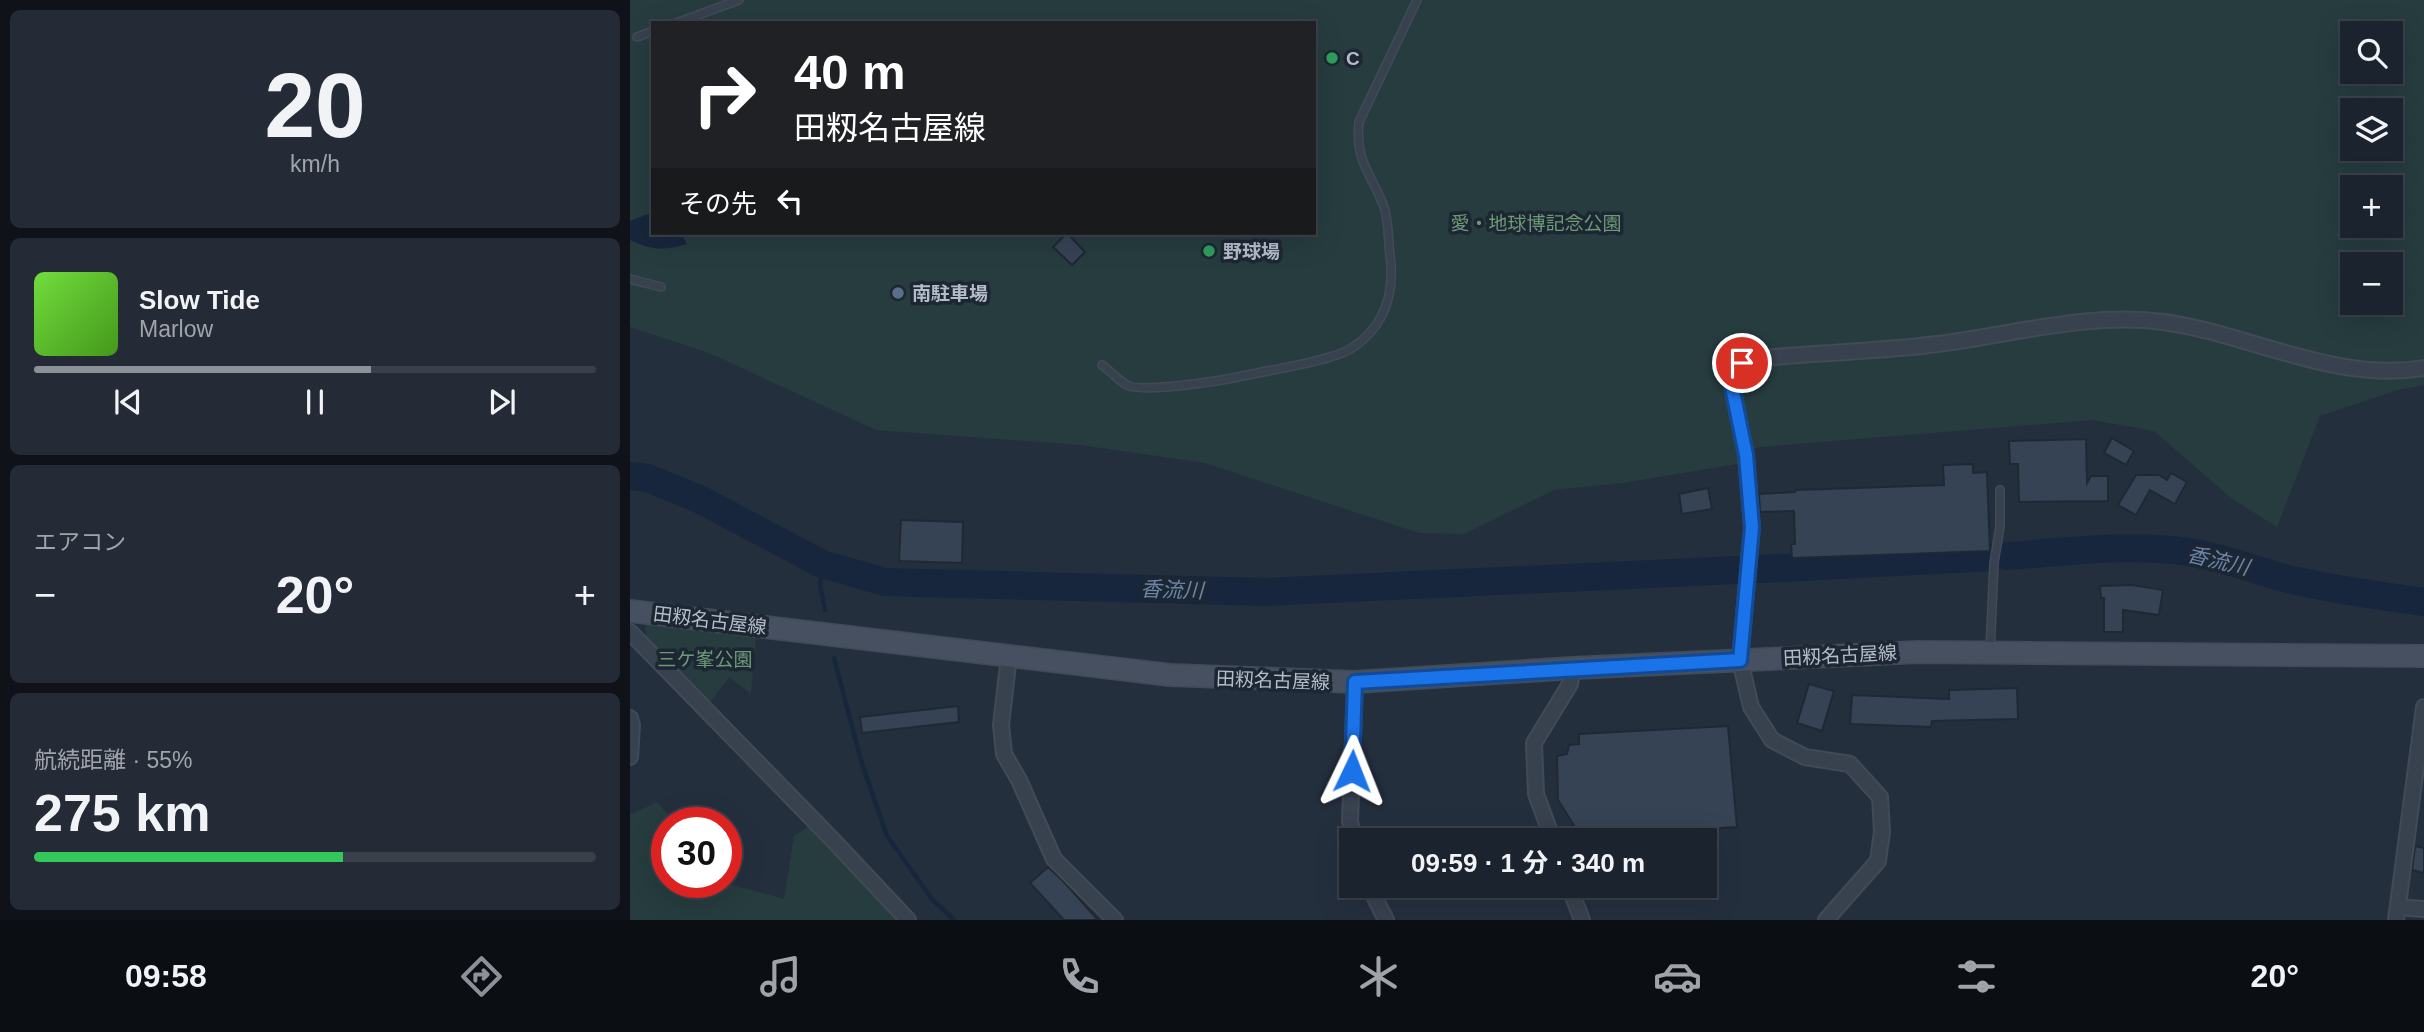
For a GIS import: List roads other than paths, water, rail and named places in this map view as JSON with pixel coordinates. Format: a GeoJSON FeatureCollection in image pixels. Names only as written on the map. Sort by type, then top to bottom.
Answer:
{"type":"FeatureCollection","features":[{"type":"Feature","properties":{"kind":"main road","name":"田籾名古屋線"},"geometry":{"type":"LineString","coordinates":[[630,611],[1170,675],[1250,680],[1355,682],[1573,668],[1918,652],[2424,656]]}},
{"type":"Feature","properties":{"kind":"street"},"geometry":{"type":"LineString","coordinates":[[1826,920],[1878,861],[1882,832],[1880,797],[1850,764],[1805,757],[1772,740],[1751,707],[1740,660],[1752,527],[1746,455],[1731,382],[1735,370],[1742,363],[1785,356],[1937,344],[2081,321],[2124,321],[2162,322],[2323,362],[2365,369],[2424,368]]}},
{"type":"Feature","properties":{"kind":"street"},"geometry":{"type":"LineString","coordinates":[[630,632],[908,920]]}},
{"type":"Feature","properties":{"kind":"street"},"geometry":{"type":"LineString","coordinates":[[1009,656],[1001,726],[1004,754],[1019,780],[1054,859],[1115,920]]}},
{"type":"Feature","properties":{"kind":"street"},"geometry":{"type":"LineString","coordinates":[[1549,828],[1536,794],[1534,743],[1570,684],[1573,668]]}},
{"type":"Feature","properties":{"kind":"street"},"geometry":{"type":"LineString","coordinates":[[1351,828],[1355,682]]}},
{"type":"Feature","properties":{"kind":"street"},"geometry":{"type":"LineString","coordinates":[[2424,708],[2422,754],[2408,829],[2397,914],[2424,909]]}},
{"type":"Feature","properties":{"kind":"street"},"geometry":{"type":"LineString","coordinates":[[630,718],[630,757]]}},
{"type":"Feature","properties":{"kind":"street"},"geometry":{"type":"LineString","coordinates":[[2408,829],[2424,830]]}},
{"type":"Feature","properties":{"kind":"street"},"geometry":{"type":"LineString","coordinates":[[1375,898],[1386,920]]}},
{"type":"Feature","properties":{"kind":"street"},"geometry":{"type":"LineString","coordinates":[[1574,898],[1582,920]]}},
{"type":"Feature","properties":{"kind":"lane"},"geometry":{"type":"LineString","coordinates":[[681,21],[738,0]]}},
{"type":"Feature","properties":{"kind":"lane"},"geometry":{"type":"LineString","coordinates":[[1102,365],[1129,386],[1146,388],[1221,381],[1329,356],[1350,349],[1368,334],[1383,314],[1391,291],[1392,268],[1385,211],[1362,162],[1357,143],[1359,122],[1417,0]]}},
{"type":"Feature","properties":{"kind":"lane"},"geometry":{"type":"LineString","coordinates":[[637,37],[651,32]]}},
{"type":"Feature","properties":{"kind":"lane"},"geometry":{"type":"LineString","coordinates":[[630,279],[661,287]]}},
{"type":"Feature","properties":{"kind":"lane"},"geometry":{"type":"LineString","coordinates":[[1990,652],[1994,563],[2000,526],[2000,490]]}},
{"type":"Feature","properties":{"kind":"water"},"geometry":{"type":"Polygon","coordinates":[[[651,213],[651,235],[682,235],[687,244],[658,248],[630,240],[630,221],[651,213]]]}},
{"type":"Feature","properties":{"kind":"waterway","name":"香流川"},"geometry":{"type":"LineString","coordinates":[[630,476],[648,478],[701,500],[822,564],[885,582],[1267,592],[1736,570]]}},
{"type":"Feature","properties":{"kind":"waterway","name":"香流川"},"geometry":{"type":"LineString","coordinates":[[2008,556],[2099,549],[2167,549],[2216,557],[2308,584],[2424,602]]}},
{"type":"Feature","properties":{"kind":"waterway","name":"香流川"},"geometry":{"type":"LineString","coordinates":[[1761,569],[1993,557]]}},
{"type":"Feature","properties":{"kind":"waterway"},"geometry":{"type":"LineString","coordinates":[[822,564],[820,585],[825,610]]}},
{"type":"Feature","properties":{"kind":"waterway"},"geometry":{"type":"LineString","coordinates":[[834,658],[862,764],[887,836],[932,899],[954,920]]}},
{"type":"Feature","properties":{"kind":"place","name":"C"},"geometry":{"type":"Point","coordinates":[1332,58]}},
{"type":"Feature","properties":{"kind":"place","name":"野球場"},"geometry":{"type":"Point","coordinates":[1209,251]}},
{"type":"Feature","properties":{"kind":"place","name":"南駐車場"},"geometry":{"type":"Point","coordinates":[898,293]}},
{"type":"Feature","properties":{"kind":"park label","name":"愛・地球博記念公園"},"geometry":{"type":"Point","coordinates":[1536,223]}},
{"type":"Feature","properties":{"kind":"park label","name":"三ケ峯公園"},"geometry":{"type":"Point","coordinates":[705,659]}}]}
